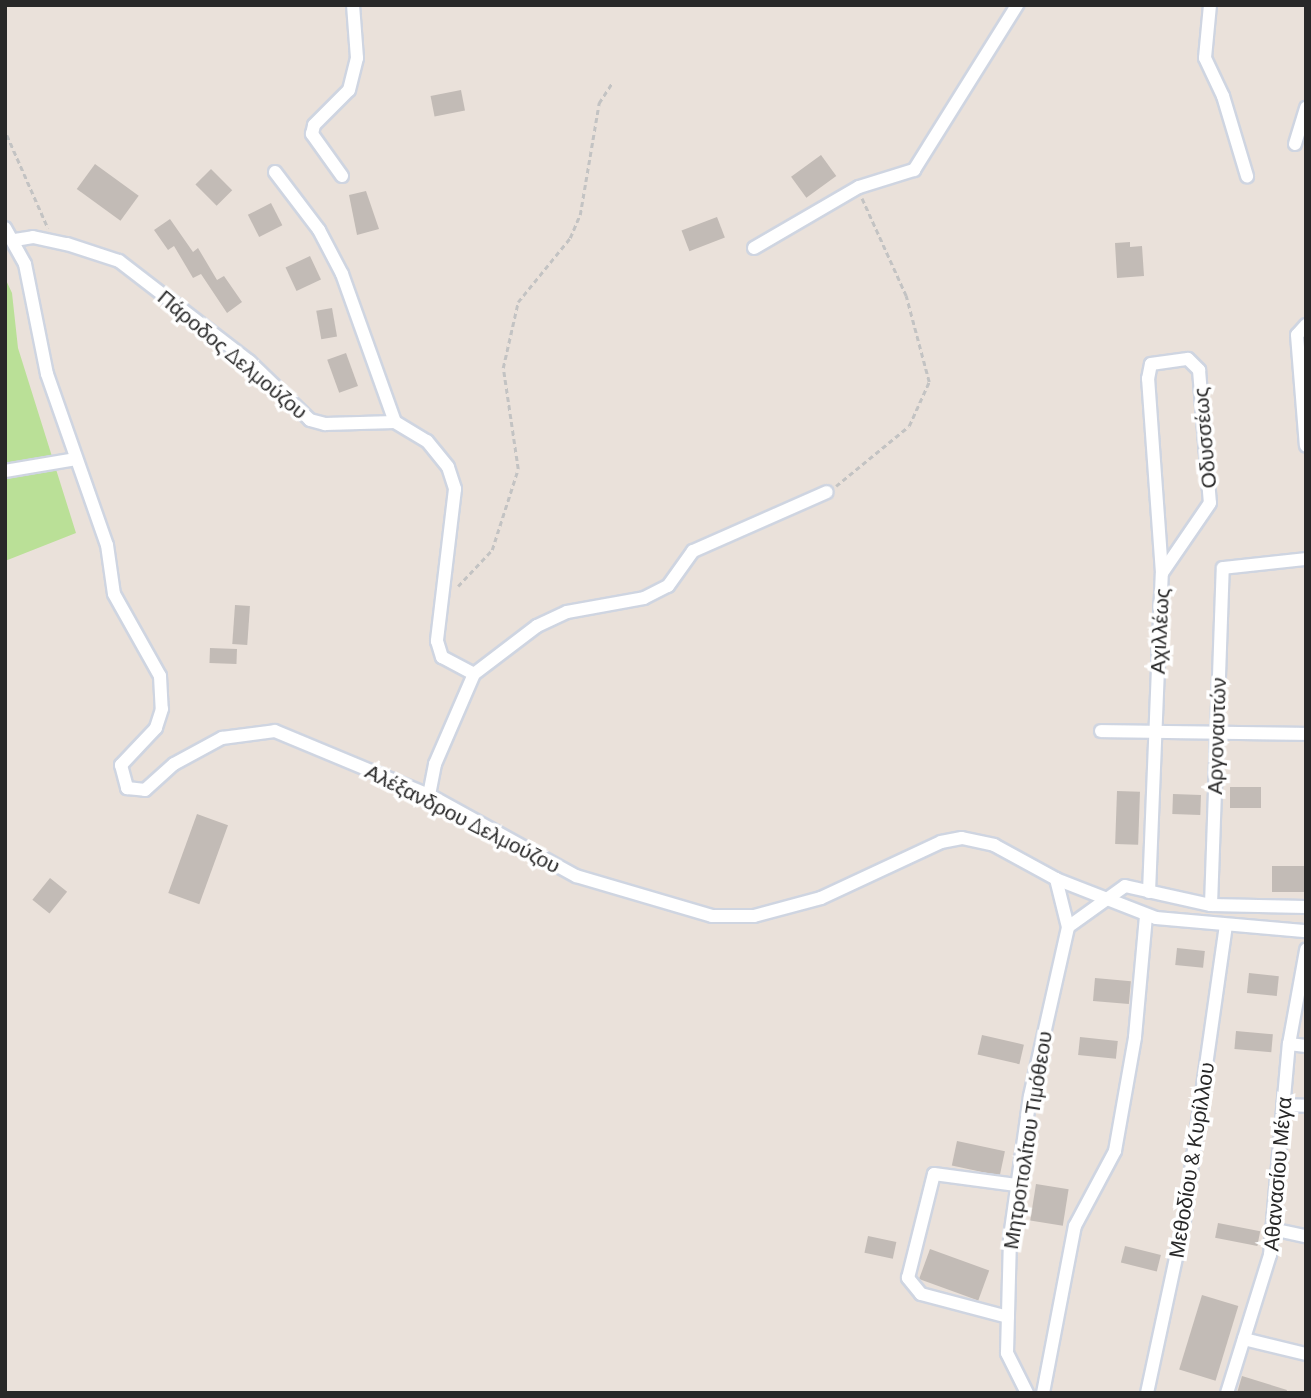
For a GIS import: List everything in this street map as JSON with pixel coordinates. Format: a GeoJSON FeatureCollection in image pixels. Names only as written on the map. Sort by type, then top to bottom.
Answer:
{"type":"FeatureCollection","features":[{"type":"Feature","properties":{"kind":"street"},"geometry":{"type":"LineString","coordinates":[[754,248],[859,187],[915,170],[924,160],[941,123],[1017,5]]}},
{"type":"Feature","properties":{"kind":"street"},"geometry":{"type":"LineString","coordinates":[[1210,5],[1205,58],[1223,96],[1247,176]]}},
{"type":"Feature","properties":{"kind":"street"},"geometry":{"type":"LineString","coordinates":[[342,176],[312,134],[314,125],[349,90],[357,7]]}},
{"type":"Feature","properties":{"kind":"street"},"geometry":{"type":"LineString","coordinates":[[1294,144],[1306,108]]}},
{"type":"Feature","properties":{"kind":"street"},"geometry":{"type":"LineString","coordinates":[[275,172],[319,230],[342,274],[394,422],[438,452],[455,489],[435,625],[442,657],[474,674]]}},
{"type":"Feature","properties":{"kind":"street","name":"Αλέξανδρου Δελμούζου"},"geometry":{"type":"LineString","coordinates":[[5,228],[15,240],[25,264],[47,374],[107,545],[117,602],[162,685],[156,729],[121,765],[127,788],[145,790],[198,749],[260,730],[303,738],[429,795],[576,876],[712,916],[754,916],[821,898],[954,839],[994,845],[1056,878],[1146,915],[1306,931]]}},
{"type":"Feature","properties":{"kind":"street","name":"Πάροδος Δελμούζου"},"geometry":{"type":"LineString","coordinates":[[15,240],[53,241],[119,261],[249,361],[310,420],[325,424],[394,422]]}},
{"type":"Feature","properties":{"kind":"street"},"geometry":{"type":"LineString","coordinates":[[1302,327],[1306,446]]}},
{"type":"Feature","properties":{"kind":"street","name":"Οδυσσέως"},"geometry":{"type":"LineString","coordinates":[[1149,370],[1151,364],[1196,362],[1208,513],[1163,573]]}},
{"type":"Feature","properties":{"kind":"street","name":"Αχιλλέως"},"geometry":{"type":"LineString","coordinates":[[1149,370],[1163,573],[1153,731],[1149,892]]}},
{"type":"Feature","properties":{"kind":"street"},"geometry":{"type":"LineString","coordinates":[[5,471],[76,459]]}},
{"type":"Feature","properties":{"kind":"street"},"geometry":{"type":"LineString","coordinates":[[429,795],[435,764],[474,674],[537,626],[567,612],[644,598],[668,586],[692,551],[827,492]]}},
{"type":"Feature","properties":{"kind":"street","name":"Αργοναυτών"},"geometry":{"type":"LineString","coordinates":[[1211,905],[1223,568],[1306,559]]}},
{"type":"Feature","properties":{"kind":"street"},"geometry":{"type":"LineString","coordinates":[[1101,731],[1306,734]]}},
{"type":"Feature","properties":{"kind":"street"},"geometry":{"type":"LineString","coordinates":[[1056,878],[1068,927],[1120,887],[1211,905],[1306,907]]}},
{"type":"Feature","properties":{"kind":"street"},"geometry":{"type":"LineString","coordinates":[[1043,1393],[1075,1226],[1115,1151],[1146,915]]}},
{"type":"Feature","properties":{"kind":"street","name":"Μεθοδίου & Κυρίλλου"},"geometry":{"type":"LineString","coordinates":[[1147,1393],[1184,1220],[1226,925]]}},
{"type":"Feature","properties":{"kind":"street","name":"Μητροπολίτου Τιμόθεου"},"geometry":{"type":"LineString","coordinates":[[1027,1393],[1008,1361],[1016,1185],[1068,927]]}},
{"type":"Feature","properties":{"kind":"street","name":"Αθανασίου Μέγα"},"geometry":{"type":"LineString","coordinates":[[1227,1393],[1266,1272],[1289,1044],[1306,950]]}},
{"type":"Feature","properties":{"kind":"street"},"geometry":{"type":"LineString","coordinates":[[1289,1044],[1306,1046]]}},
{"type":"Feature","properties":{"kind":"street"},"geometry":{"type":"LineString","coordinates":[[1283,1105],[1306,1106]]}},
{"type":"Feature","properties":{"kind":"street"},"geometry":{"type":"LineString","coordinates":[[1008,1317],[921,1294],[908,1278],[934,1174],[1016,1185]]}},
{"type":"Feature","properties":{"kind":"street"},"geometry":{"type":"LineString","coordinates":[[1272,1229],[1306,1236]]}},
{"type":"Feature","properties":{"kind":"street"},"geometry":{"type":"LineString","coordinates":[[1244,1339],[1306,1354]]}},
{"type":"Feature","properties":{"kind":"path"},"geometry":{"type":"LineString","coordinates":[[456,588],[492,550],[518,469],[503,368],[518,302],[570,238],[580,215],[599,103],[612,83]]}},
{"type":"Feature","properties":{"kind":"path"},"geometry":{"type":"LineString","coordinates":[[7,135],[53,241]]}},
{"type":"Feature","properties":{"kind":"path"},"geometry":{"type":"LineString","coordinates":[[827,492],[881,452],[922,405],[929,382],[906,296],[868,221],[859,187]]}},
{"type":"Feature","properties":{"kind":"green space"},"geometry":{"type":"Polygon","coordinates":[[[5,278],[12,293],[18,348],[76,533],[5,561],[5,278]]]}},
{"type":"Feature","properties":{"kind":"building"},"geometry":{"type":"Polygon","coordinates":[[[461,90],[465,111],[435,117],[431,96],[461,90]]]}},
{"type":"Feature","properties":{"kind":"building"},"geometry":{"type":"Polygon","coordinates":[[[821,155],[836,176],[806,198],[791,177],[821,155]]]}},
{"type":"Feature","properties":{"kind":"building"},"geometry":{"type":"Polygon","coordinates":[[[95,164],[139,196],[120,221],[77,189],[95,164]]]}},
{"type":"Feature","properties":{"kind":"building"},"geometry":{"type":"Polygon","coordinates":[[[211,169],[232,190],[217,206],[195,185],[211,169]]]}},
{"type":"Feature","properties":{"kind":"building"},"geometry":{"type":"Polygon","coordinates":[[[366,191],[379,229],[357,235],[349,195],[366,191]]]}},
{"type":"Feature","properties":{"kind":"building"},"geometry":{"type":"Polygon","coordinates":[[[271,203],[282,225],[259,237],[248,215],[271,203]]]}},
{"type":"Feature","properties":{"kind":"building"},"geometry":{"type":"Polygon","coordinates":[[[717,217],[725,238],[689,251],[682,231],[717,217]]]}},
{"type":"Feature","properties":{"kind":"building"},"geometry":{"type":"Polygon","coordinates":[[[170,219],[193,252],[198,248],[217,280],[224,276],[242,302],[227,313],[201,274],[193,278],[174,246],[168,250],[154,230],[170,219]]]}},
{"type":"Feature","properties":{"kind":"building"},"geometry":{"type":"Polygon","coordinates":[[[1130,242],[1130,247],[1142,246],[1144,276],[1117,278],[1115,243],[1130,242]]]}},
{"type":"Feature","properties":{"kind":"building"},"geometry":{"type":"Polygon","coordinates":[[[310,256],[321,280],[297,291],[286,267],[310,256]]]}},
{"type":"Feature","properties":{"kind":"building"},"geometry":{"type":"Polygon","coordinates":[[[332,308],[337,337],[321,339],[316,311],[332,308]]]}},
{"type":"Feature","properties":{"kind":"building"},"geometry":{"type":"Polygon","coordinates":[[[346,353],[358,386],[339,393],[327,360],[346,353]]]}},
{"type":"Feature","properties":{"kind":"building"},"geometry":{"type":"Polygon","coordinates":[[[235,605],[250,606],[247,645],[232,644],[235,605]]]}},
{"type":"Feature","properties":{"kind":"building"},"geometry":{"type":"Polygon","coordinates":[[[210,648],[237,649],[236,664],[209,663],[210,648]]]}},
{"type":"Feature","properties":{"kind":"building"},"geometry":{"type":"Polygon","coordinates":[[[1230,787],[1261,787],[1261,808],[1230,808],[1230,787]]]}},
{"type":"Feature","properties":{"kind":"building"},"geometry":{"type":"Polygon","coordinates":[[[1117,791],[1140,792],[1138,845],[1115,844],[1117,791]]]}},
{"type":"Feature","properties":{"kind":"building"},"geometry":{"type":"Polygon","coordinates":[[[1173,794],[1201,795],[1200,815],[1172,814],[1173,794]]]}},
{"type":"Feature","properties":{"kind":"building"},"geometry":{"type":"Polygon","coordinates":[[[197,814],[228,825],[199,904],[168,893],[197,814]]]}},
{"type":"Feature","properties":{"kind":"building"},"geometry":{"type":"Polygon","coordinates":[[[1272,866],[1305,866],[1305,892],[1272,892],[1272,866]]]}},
{"type":"Feature","properties":{"kind":"building"},"geometry":{"type":"Polygon","coordinates":[[[50,878],[67,892],[49,914],[32,900],[50,878]]]}},
{"type":"Feature","properties":{"kind":"building"},"geometry":{"type":"Polygon","coordinates":[[[1177,948],[1205,951],[1203,968],[1175,965],[1177,948]]]}},
{"type":"Feature","properties":{"kind":"building"},"geometry":{"type":"Polygon","coordinates":[[[1249,973],[1279,976],[1277,996],[1247,993],[1249,973]]]}},
{"type":"Feature","properties":{"kind":"building"},"geometry":{"type":"Polygon","coordinates":[[[1095,978],[1131,981],[1129,1004],[1093,1001],[1095,978]]]}},
{"type":"Feature","properties":{"kind":"building"},"geometry":{"type":"Polygon","coordinates":[[[1236,1031],[1273,1034],[1271,1052],[1234,1049],[1236,1031]]]}},
{"type":"Feature","properties":{"kind":"building"},"geometry":{"type":"Polygon","coordinates":[[[982,1035],[1024,1045],[1019,1064],[978,1054],[982,1035]]]}},
{"type":"Feature","properties":{"kind":"building"},"geometry":{"type":"Polygon","coordinates":[[[1080,1037],[1118,1041],[1116,1059],[1078,1055],[1080,1037]]]}},
{"type":"Feature","properties":{"kind":"building"},"geometry":{"type":"Polygon","coordinates":[[[957,1141],[1005,1151],[1000,1176],[952,1165],[957,1141]]]}},
{"type":"Feature","properties":{"kind":"building"},"geometry":{"type":"Polygon","coordinates":[[[1036,1184],[1069,1189],[1063,1226],[1030,1221],[1036,1184]]]}},
{"type":"Feature","properties":{"kind":"building"},"geometry":{"type":"Polygon","coordinates":[[[1218,1223],[1260,1231],[1257,1246],[1215,1238],[1218,1223]]]}},
{"type":"Feature","properties":{"kind":"building"},"geometry":{"type":"Polygon","coordinates":[[[868,1236],[896,1242],[893,1259],[864,1253],[868,1236]]]}},
{"type":"Feature","properties":{"kind":"building"},"geometry":{"type":"Polygon","coordinates":[[[1125,1246],[1161,1255],[1157,1271],[1121,1262],[1125,1246]]]}},
{"type":"Feature","properties":{"kind":"building"},"geometry":{"type":"Polygon","coordinates":[[[930,1249],[989,1271],[978,1301],[919,1279],[930,1249]]]}},
{"type":"Feature","properties":{"kind":"building"},"geometry":{"type":"Polygon","coordinates":[[[1202,1295],[1238,1306],[1216,1381],[1179,1370],[1202,1295]]]}},
{"type":"Feature","properties":{"kind":"building"},"geometry":{"type":"Polygon","coordinates":[[[1242,1376],[1287,1390],[1286,1393],[1237,1393],[1242,1376]]]}}]}
